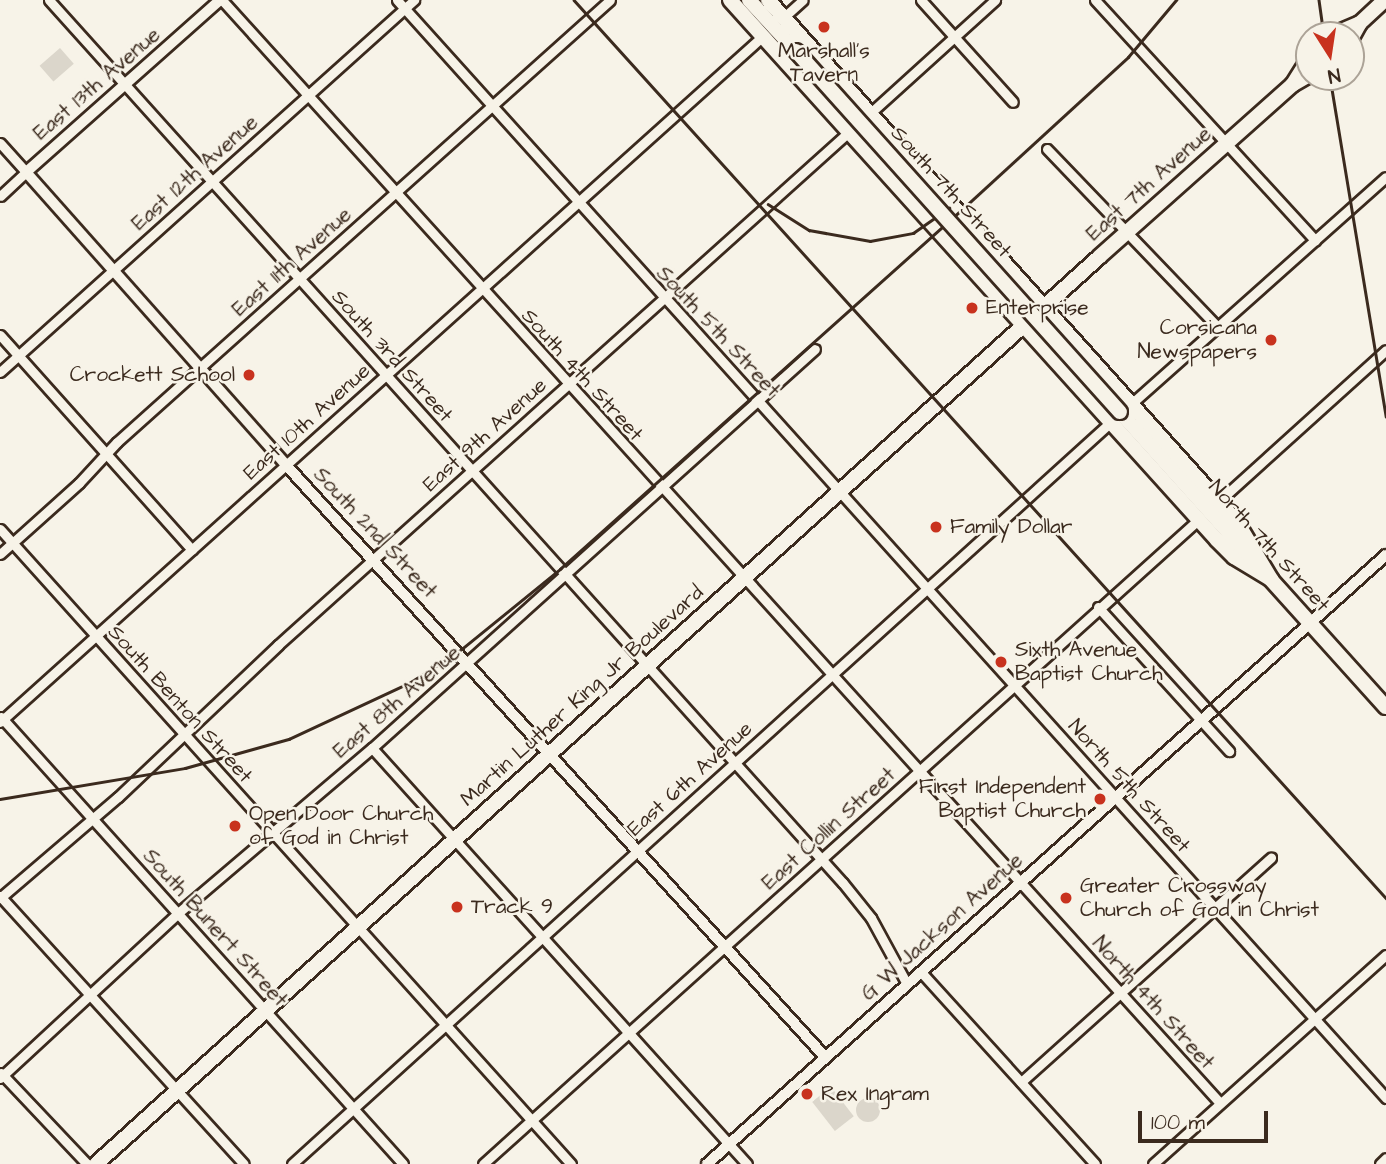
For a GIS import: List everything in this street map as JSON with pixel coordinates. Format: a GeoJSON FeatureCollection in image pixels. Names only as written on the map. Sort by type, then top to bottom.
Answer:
{"type":"FeatureCollection","features":[{"type":"Feature","properties":{"kind":"main road"},"geometry":{"type":"LineString","coordinates":[[730,0],[850,132],[1035,316],[1122,412],[1199,519],[1234,557],[1272,580]]}},
{"type":"Feature","properties":{"kind":"main road","name":"South 7th Street"},"geometry":{"type":"LineString","coordinates":[[750,0],[1122,412]]}},
{"type":"Feature","properties":{"kind":"main road"},"geometry":{"type":"LineString","coordinates":[[768,0],[870,113],[1035,316],[1122,412],[1219,501],[1252,541],[1272,580]]}},
{"type":"Feature","properties":{"kind":"main road"},"geometry":{"type":"LineString","coordinates":[[1362,21],[1385,0]]}},
{"type":"Feature","properties":{"kind":"main road","name":"East 7th Avenue"},"geometry":{"type":"LineString","coordinates":[[1292,85],[1295,80]]}},
{"type":"Feature","properties":{"kind":"main road","name":"East 7th Avenue"},"geometry":{"type":"LineString","coordinates":[[1035,316],[1295,83]]}},
{"type":"Feature","properties":{"kind":"main road","name":"Martin Luther King Jr Boulevard"},"geometry":{"type":"LineString","coordinates":[[96,1164],[1035,316]]}},
{"type":"Feature","properties":{"kind":"main road","name":"North 7th Street"},"geometry":{"type":"LineString","coordinates":[[1122,412],[1386,707]]}},
{"type":"Feature","properties":{"kind":"street","name":"South 3rd Street"},"geometry":{"type":"LineString","coordinates":[[49,0],[821,859],[871,918],[907,984]]}},
{"type":"Feature","properties":{"kind":"street","name":"East 13th Avenue"},"geometry":{"type":"LineString","coordinates":[[0,196],[221,0]]}},
{"type":"Feature","properties":{"kind":"street","name":"South 4th Street"},"geometry":{"type":"LineString","coordinates":[[221,0],[918,772]]}},
{"type":"Feature","properties":{"kind":"street","name":"South 5th Street"},"geometry":{"type":"LineString","coordinates":[[397,0],[577,205],[1014,685]]}},
{"type":"Feature","properties":{"kind":"street","name":"East 12th Avenue"},"geometry":{"type":"LineString","coordinates":[[0,372],[414,0]]}},
{"type":"Feature","properties":{"kind":"street","name":"East 11th Avenue"},"geometry":{"type":"LineString","coordinates":[[0,554],[198,368],[610,0]]}},
{"type":"Feature","properties":{"kind":"street"},"geometry":{"type":"LineString","coordinates":[[784,17],[803,0]]}},
{"type":"Feature","properties":{"kind":"street"},"geometry":{"type":"LineString","coordinates":[[921,0],[1013,102]]}},
{"type":"Feature","properties":{"kind":"street","name":"East 9th Avenue"},"geometry":{"type":"LineString","coordinates":[[0,897],[92,818],[995,0]]}},
{"type":"Feature","properties":{"kind":"street"},"geometry":{"type":"LineString","coordinates":[[1096,0],[1315,240]]}},
{"type":"Feature","properties":{"kind":"street","name":"East 10th Avenue"},"geometry":{"type":"LineString","coordinates":[[1,719],[763,36]]}},
{"type":"Feature","properties":{"kind":"street","name":"South 2nd Street"},"geometry":{"type":"LineString","coordinates":[[0,143],[198,368],[825,1056]]}},
{"type":"Feature","properties":{"kind":"street"},"geometry":{"type":"LineString","coordinates":[[1047,149],[1216,325]]}},
{"type":"Feature","properties":{"kind":"street","name":"East 6th Avenue"},"geometry":{"type":"LineString","coordinates":[[292,1164],[444,1023],[543,938],[1216,325],[1386,177]]}},
{"type":"Feature","properties":{"kind":"street"},"geometry":{"type":"LineString","coordinates":[[0,335],[192,550]]}},
{"type":"Feature","properties":{"kind":"street","name":"East 8th Avenue"},"geometry":{"type":"LineString","coordinates":[[1,1075],[178,913],[468,663],[660,486],[815,349]]}},
{"type":"Feature","properties":{"kind":"street"},"geometry":{"type":"LineString","coordinates":[[1219,501],[1386,350]]}},
{"type":"Feature","properties":{"kind":"street","name":"East Collin Street"},"geometry":{"type":"LineString","coordinates":[[483,1164],[1098,607],[1199,519]]}},
{"type":"Feature","properties":{"kind":"street","name":"South Benton Street"},"geometry":{"type":"LineString","coordinates":[[0,529],[271,834],[571,1164]]}},
{"type":"Feature","properties":{"kind":"street","name":"G W Jackson Avenue"},"geometry":{"type":"LineString","coordinates":[[707,1164],[1386,555]]}},
{"type":"Feature","properties":{"kind":"street"},"geometry":{"type":"LineString","coordinates":[[1098,607],[1202,718],[1229,751]]}},
{"type":"Feature","properties":{"kind":"street","name":"North 5th Street"},"geometry":{"type":"LineString","coordinates":[[1014,685],[1386,1098]]}},
{"type":"Feature","properties":{"kind":"street","name":"South Bunert Street"},"geometry":{"type":"LineString","coordinates":[[1,719],[404,1164]]}},
{"type":"Feature","properties":{"kind":"street"},"geometry":{"type":"LineString","coordinates":[[372,748],[747,1164]]}},
{"type":"Feature","properties":{"kind":"street","name":"North 4th Street"},"geometry":{"type":"LineString","coordinates":[[918,772],[1220,1103]]}},
{"type":"Feature","properties":{"kind":"street"},"geometry":{"type":"LineString","coordinates":[[1021,1082],[1214,905],[1271,858]]}},
{"type":"Feature","properties":{"kind":"street"},"geometry":{"type":"LineString","coordinates":[[0,897],[244,1164]]}},
{"type":"Feature","properties":{"kind":"street"},"geometry":{"type":"LineString","coordinates":[[1153,1164],[1386,955]]}},
{"type":"Feature","properties":{"kind":"street"},"geometry":{"type":"LineString","coordinates":[[921,972],[1096,1164]]}},
{"type":"Feature","properties":{"kind":"street"},"geometry":{"type":"LineString","coordinates":[[1,1075],[87,1164]]}},
{"type":"Feature","properties":{"kind":"street"},"geometry":{"type":"LineString","coordinates":[[1380,1164],[1386,1158]]}},
{"type":"Feature","properties":{"kind":"shaded area"},"geometry":{"type":"Polygon","coordinates":[[[60,48],[74,64],[53,82],[40,66],[60,48]]]}},
{"type":"Feature","properties":{"kind":"shaded area"},"geometry":{"type":"Polygon","coordinates":[[[831,1087],[854,1116],[835,1131],[812,1102],[831,1087]]]}},
{"type":"Feature","properties":{"kind":"shaded area"},"geometry":{"type":"Polygon","coordinates":[[[868,1098],[876,1102],[880,1110],[876,1118],[868,1122],[860,1118],[856,1110],[860,1102],[868,1098]]]}},
{"type":"Feature","properties":{"kind":"railway"},"geometry":{"type":"LineString","coordinates":[[574,0],[1386,898]]}},
{"type":"Feature","properties":{"kind":"railway"},"geometry":{"type":"LineString","coordinates":[[0,799],[185,768],[289,739],[409,683],[458,652],[560,569],[959,212],[1128,57],[1176,0]]}},
{"type":"Feature","properties":{"kind":"railway"},"geometry":{"type":"LineString","coordinates":[[1319,0],[1322,21]]}},
{"type":"Feature","properties":{"kind":"railway"},"geometry":{"type":"LineString","coordinates":[[1332,91],[1386,416]]}},
{"type":"Feature","properties":{"kind":"railway"},"geometry":{"type":"LineString","coordinates":[[768,204],[809,230],[870,241],[913,233],[949,208]]}},
{"type":"Feature","properties":{"kind":"place","name":"Marshall's Tavern"},"geometry":{"type":"Point","coordinates":[824,27]}},
{"type":"Feature","properties":{"kind":"place","name":"Enterprise"},"geometry":{"type":"Point","coordinates":[972,308]}},
{"type":"Feature","properties":{"kind":"place","name":"Corsicana Newspapers"},"geometry":{"type":"Point","coordinates":[1271,340]}},
{"type":"Feature","properties":{"kind":"place","name":"Crockett School"},"geometry":{"type":"Point","coordinates":[249,375]}},
{"type":"Feature","properties":{"kind":"place","name":"Family Dollar"},"geometry":{"type":"Point","coordinates":[936,527]}},
{"type":"Feature","properties":{"kind":"place","name":"Sixth Avenue Baptist Church"},"geometry":{"type":"Point","coordinates":[1001,662]}},
{"type":"Feature","properties":{"kind":"place","name":"First Independent Baptist Church"},"geometry":{"type":"Point","coordinates":[1100,799]}},
{"type":"Feature","properties":{"kind":"place","name":"Open Door Church of God in Christ"},"geometry":{"type":"Point","coordinates":[235,826]}},
{"type":"Feature","properties":{"kind":"place","name":"Greater Crossway Church of God in Christ"},"geometry":{"type":"Point","coordinates":[1066,898]}},
{"type":"Feature","properties":{"kind":"place","name":"Track 9"},"geometry":{"type":"Point","coordinates":[457,907]}},
{"type":"Feature","properties":{"kind":"place","name":"Rex Ingram"},"geometry":{"type":"Point","coordinates":[807,1094]}}]}
